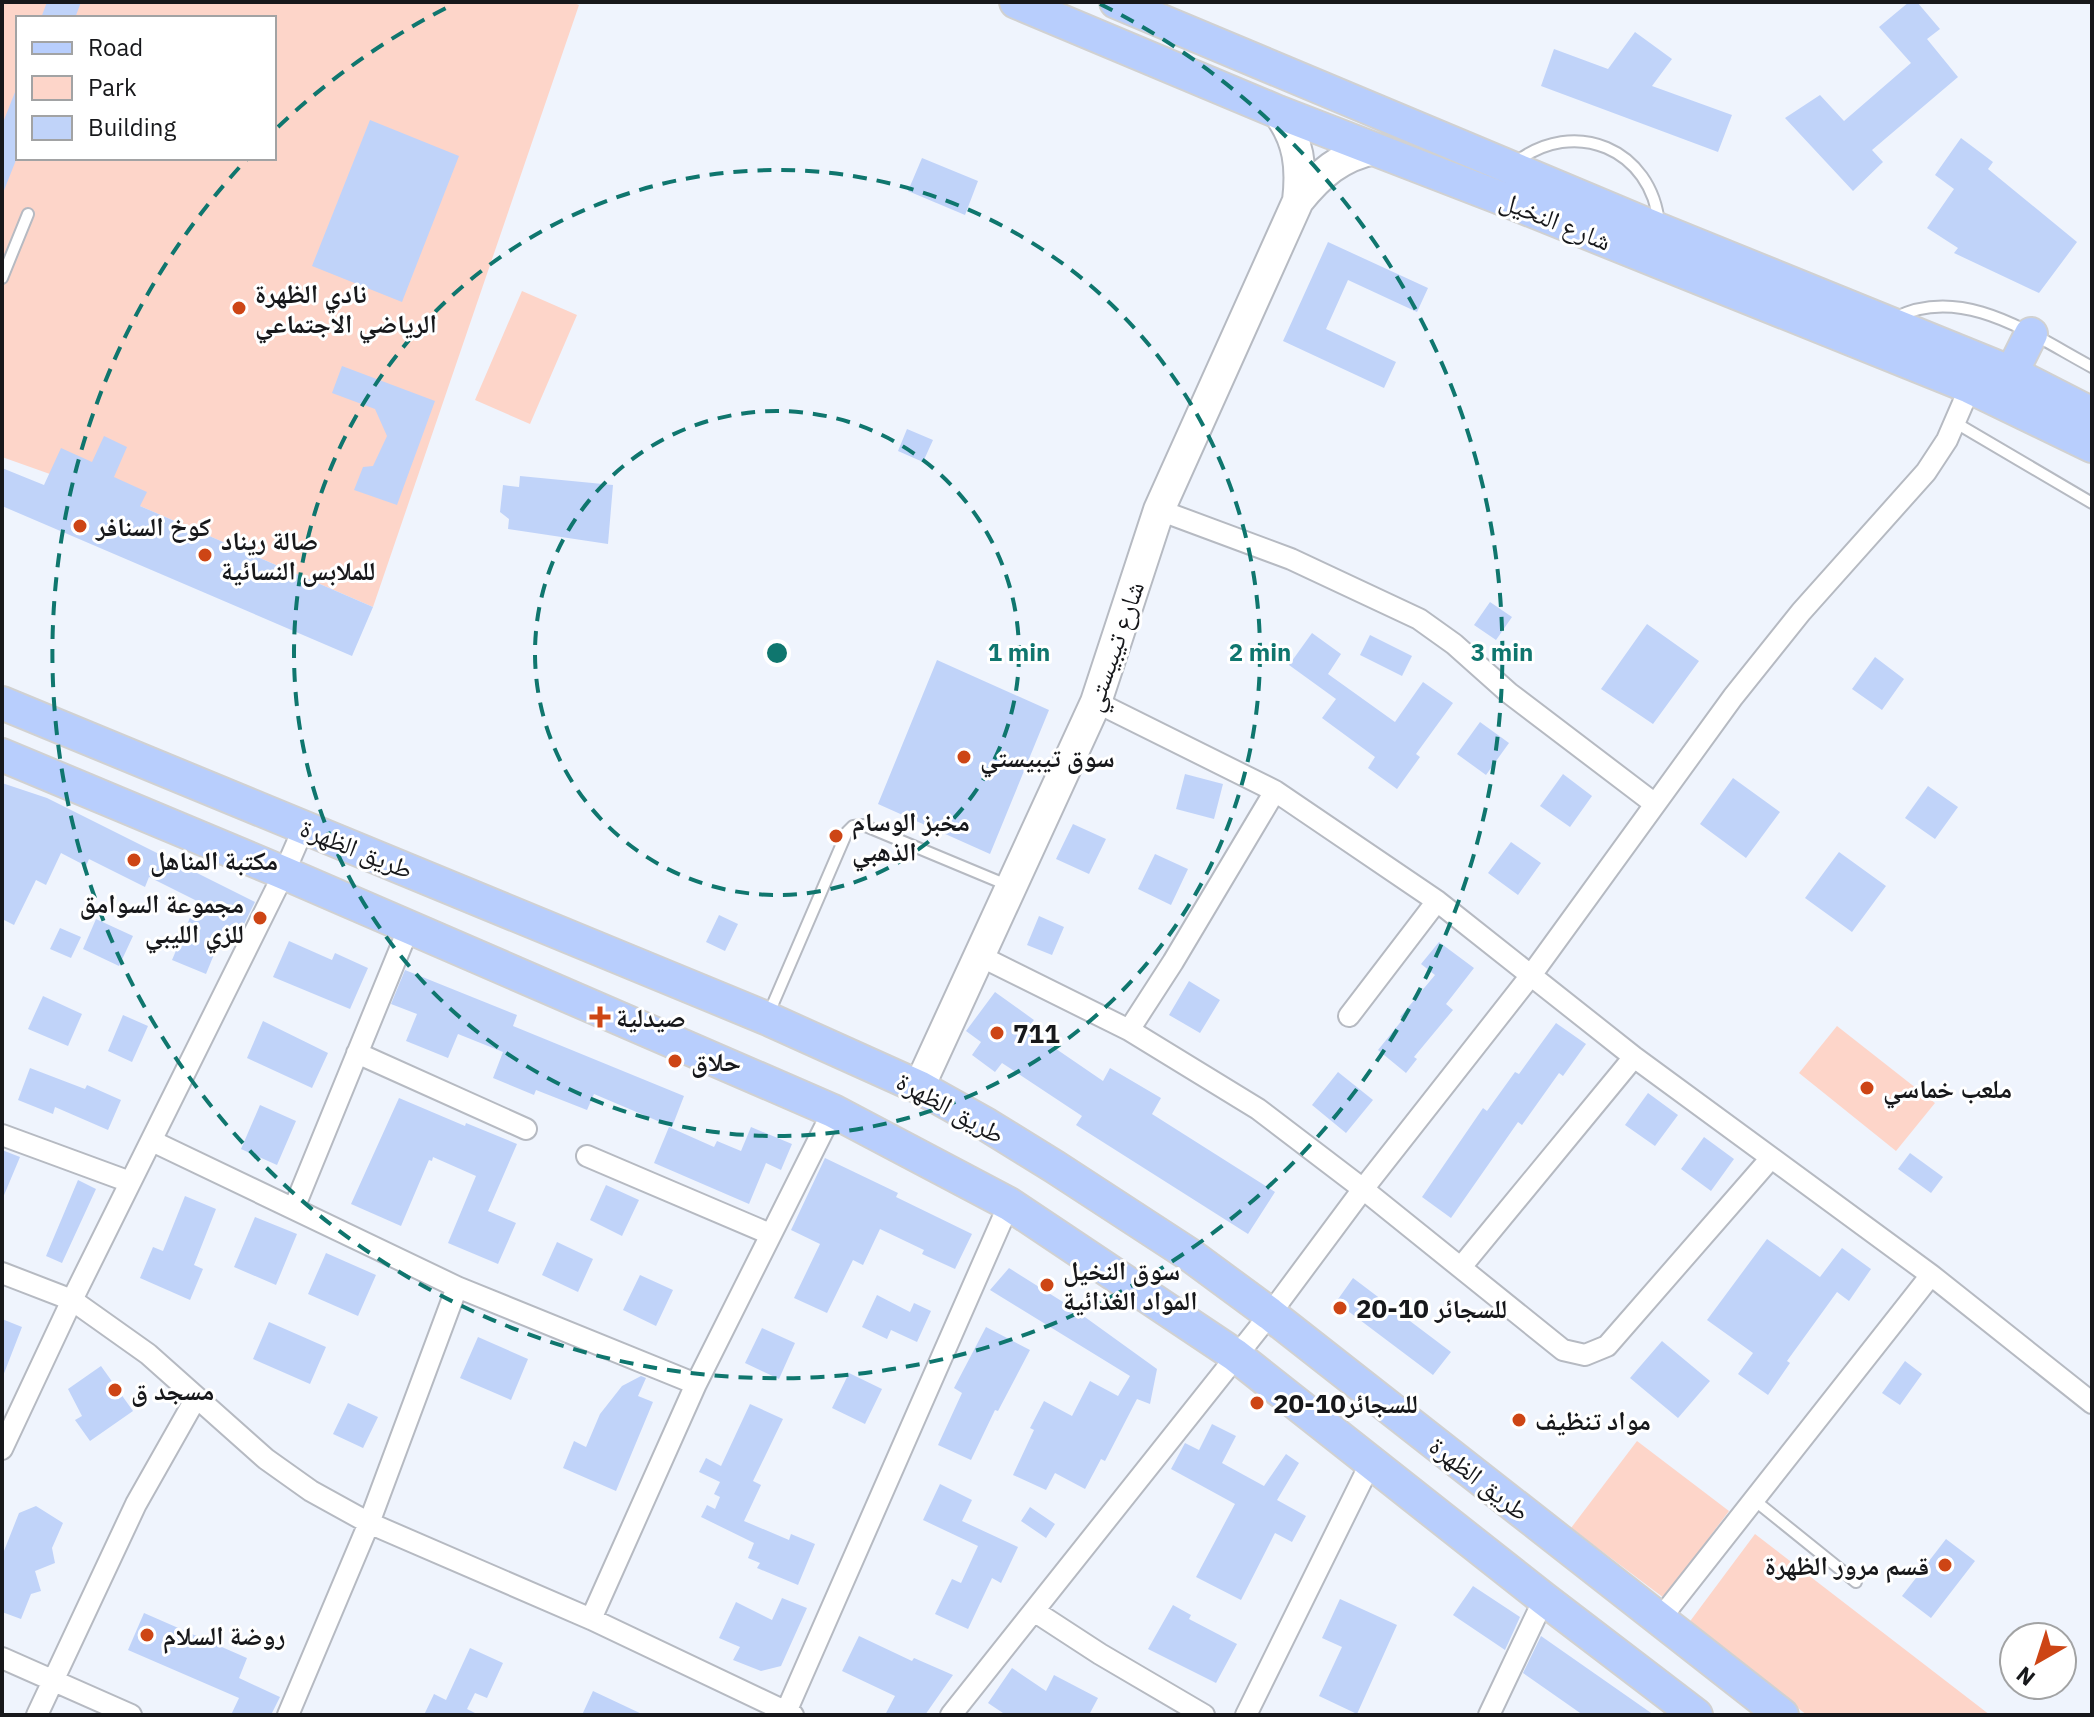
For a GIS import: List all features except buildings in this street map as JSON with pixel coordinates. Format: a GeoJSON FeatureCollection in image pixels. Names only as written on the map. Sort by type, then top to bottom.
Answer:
{"type":"FeatureCollection","features":[{"type":"Feature","properties":{"kind":"main road","name":"شارع النخيل"},"geometry":{"type":"LineString","coordinates":[[1016,2],[1278,112],[1993,387],[2092,414]]}},
{"type":"Feature","properties":{"kind":"main road","name":"شارع النخيل"},"geometry":{"type":"LineString","coordinates":[[1116,2],[1660,230],[1888,321],[2092,446]]}},
{"type":"Feature","properties":{"kind":"main road"},"geometry":{"type":"LineString","coordinates":[[1278,112],[1294,138],[1298,153],[1298,201]]}},
{"type":"Feature","properties":{"kind":"main road"},"geometry":{"type":"LineString","coordinates":[[1298,201],[1331,166],[1359,152],[1374,149]]}},
{"type":"Feature","properties":{"kind":"main road"},"geometry":{"type":"LineString","coordinates":[[1498,197],[1511,166]]}},
{"type":"Feature","properties":{"kind":"main road","name":"شارع تيبيستي"},"geometry":{"type":"LineString","coordinates":[[919,1087],[1096,702],[1159,510],[1298,201]]}},
{"type":"Feature","properties":{"kind":"main road"},"geometry":{"type":"LineString","coordinates":[[1993,387],[2031,334]]}},
{"type":"Feature","properties":{"kind":"main road","name":"طريق الظهرة"},"geometry":{"type":"LineString","coordinates":[[2,703],[766,1018],[919,1087],[987,1125],[1190,1255],[1270,1314],[1782,1715]]}},
{"type":"Feature","properties":{"kind":"main road","name":"طريق الظهرة"},"geometry":{"type":"LineString","coordinates":[[2,755],[284,873],[833,1111],[1009,1204],[1235,1355],[1696,1715]]}},
{"type":"Feature","properties":{"kind":"street"},"geometry":{"type":"LineString","coordinates":[[951,1715],[1270,1314],[1363,1189],[1532,974],[1733,697],[1801,612],[1926,472],[1956,423],[1993,387]]}},
{"type":"Feature","properties":{"kind":"street"},"geometry":{"type":"LineString","coordinates":[[1159,510],[1291,559],[1419,619],[1454,644],[1509,693],[1655,804]]}},
{"type":"Feature","properties":{"kind":"street"},"geometry":{"type":"LineString","coordinates":[[1096,702],[1275,791],[1437,901],[1634,1057],[1931,1275],[2092,1403]]}},
{"type":"Feature","properties":{"kind":"street"},"geometry":{"type":"LineString","coordinates":[[1129,1030],[1275,791]]}},
{"type":"Feature","properties":{"kind":"street"},"geometry":{"type":"LineString","coordinates":[[2,1449],[304,827]]}},
{"type":"Feature","properties":{"kind":"street"},"geometry":{"type":"LineString","coordinates":[[1349,1016],[1437,901]]}},
{"type":"Feature","properties":{"kind":"street"},"geometry":{"type":"LineString","coordinates":[[294,1208],[409,927]]}},
{"type":"Feature","properties":{"kind":"street"},"geometry":{"type":"LineString","coordinates":[[980,956],[1129,1030],[1258,1109],[1563,1350],[1585,1355],[1607,1346],[1771,1158]]}},
{"type":"Feature","properties":{"kind":"street"},"geometry":{"type":"LineString","coordinates":[[357,1053],[526,1129]]}},
{"type":"Feature","properties":{"kind":"street"},"geometry":{"type":"LineString","coordinates":[[1461,1267],[1634,1057]]}},
{"type":"Feature","properties":{"kind":"street"},"geometry":{"type":"LineString","coordinates":[[591,1619],[696,1384],[833,1111]]}},
{"type":"Feature","properties":{"kind":"street"},"geometry":{"type":"LineString","coordinates":[[2,1135],[130,1182]]}},
{"type":"Feature","properties":{"kind":"street"},"geometry":{"type":"LineString","coordinates":[[152,1141],[457,1287],[696,1384]]}},
{"type":"Feature","properties":{"kind":"street"},"geometry":{"type":"LineString","coordinates":[[587,1156],[770,1234]]}},
{"type":"Feature","properties":{"kind":"street"},"geometry":{"type":"LineString","coordinates":[[2,1273],[72,1300],[148,1354],[266,1459],[311,1491],[369,1523],[591,1619],[790,1713],[1009,1204]]}},
{"type":"Feature","properties":{"kind":"street"},"geometry":{"type":"LineString","coordinates":[[1660,1619],[1931,1275]]}},
{"type":"Feature","properties":{"kind":"street"},"geometry":{"type":"LineString","coordinates":[[288,1715],[369,1523],[457,1287]]}},
{"type":"Feature","properties":{"kind":"street"},"geometry":{"type":"LineString","coordinates":[[37,1715],[136,1504],[196,1398]]}},
{"type":"Feature","properties":{"kind":"street"},"geometry":{"type":"LineString","coordinates":[[1246,1715],[1371,1462]]}},
{"type":"Feature","properties":{"kind":"street"},"geometry":{"type":"LineString","coordinates":[[1489,1715],[1544,1599]]}},
{"type":"Feature","properties":{"kind":"street"},"geometry":{"type":"LineString","coordinates":[[1034,1611],[1204,1715]]}},
{"type":"Feature","properties":{"kind":"street"},"geometry":{"type":"LineString","coordinates":[[2,1658],[131,1715]]}},
{"type":"Feature","properties":{"kind":"lane"},"geometry":{"type":"LineString","coordinates":[[1511,166],[1537,149],[1566,140],[1607,147],[1640,172],[1651,189],[1658,209],[1660,230]]}},
{"type":"Feature","properties":{"kind":"lane"},"geometry":{"type":"LineString","coordinates":[[2,278],[28,214]]}},
{"type":"Feature","properties":{"kind":"lane"},"geometry":{"type":"LineString","coordinates":[[1888,321],[1928,307],[1973,309],[1995,316],[2092,367]]}},
{"type":"Feature","properties":{"kind":"lane"},"geometry":{"type":"LineString","coordinates":[[1956,423],[2092,503]]}},
{"type":"Feature","properties":{"kind":"lane"},"geometry":{"type":"LineString","coordinates":[[766,1018],[847,832],[853,826],[863,825],[1012,888]]}},
{"type":"Feature","properties":{"kind":"lane"},"geometry":{"type":"LineString","coordinates":[[1753,1499],[1856,1582]]}},
{"type":"Feature","properties":{"kind":"green space","name":"نادي الظهرة الرياضي الاجتماعي"},"geometry":{"type":"Polygon","coordinates":[[[2,2],[572,2],[579,5],[373,607],[140,506],[2,457],[2,2]]]}},
{"type":"Feature","properties":{"kind":"green space"},"geometry":{"type":"Polygon","coordinates":[[[522,291],[577,315],[530,424],[475,400],[522,291]]]}},
{"type":"Feature","properties":{"kind":"green space","name":"ملعب خماسي"},"geometry":{"type":"Polygon","coordinates":[[[1837,1026],[1935,1103],[1896,1151],[1799,1073],[1837,1026]]]}},
{"type":"Feature","properties":{"kind":"green space"},"geometry":{"type":"Polygon","coordinates":[[[1637,1441],[1729,1511],[1664,1598],[1571,1528],[1637,1441]]]}},
{"type":"Feature","properties":{"kind":"green space"},"geometry":{"type":"Polygon","coordinates":[[[1755,1534],[1990,1715],[1807,1715],[1688,1624],[1755,1534]]]}},
{"type":"Feature","properties":{"kind":"place","name":"نادي الظهرة الرياضي الاجتماعي"},"geometry":{"type":"Point","coordinates":[239,308]}},
{"type":"Feature","properties":{"kind":"place","name":"كوخ السنافر"},"geometry":{"type":"Point","coordinates":[80,526]}},
{"type":"Feature","properties":{"kind":"place","name":"صالة ريناد للملابس النسائية"},"geometry":{"type":"Point","coordinates":[205,555]}},
{"type":"Feature","properties":{"kind":"place","name":"سوق تيبيستي"},"geometry":{"type":"Point","coordinates":[964,757]}},
{"type":"Feature","properties":{"kind":"place","name":"مخبز الوسام الذهبي"},"geometry":{"type":"Point","coordinates":[836,836]}},
{"type":"Feature","properties":{"kind":"place","name":"مكتبة المناهل"},"geometry":{"type":"Point","coordinates":[134,860]}},
{"type":"Feature","properties":{"kind":"place","name":"مجموعة السوامق للزي الليبي"},"geometry":{"type":"Point","coordinates":[260,918]}},
{"type":"Feature","properties":{"kind":"place","name":"صيدلية"},"geometry":{"type":"Point","coordinates":[600,1017]}},
{"type":"Feature","properties":{"kind":"place","name":"711"},"geometry":{"type":"Point","coordinates":[997,1033]}},
{"type":"Feature","properties":{"kind":"place","name":"حلاق"},"geometry":{"type":"Point","coordinates":[675,1061]}},
{"type":"Feature","properties":{"kind":"place","name":"ملعب خماسي"},"geometry":{"type":"Point","coordinates":[1867,1088]}},
{"type":"Feature","properties":{"kind":"place","name":"سوق النخيل المواد الغذائية"},"geometry":{"type":"Point","coordinates":[1047,1285]}},
{"type":"Feature","properties":{"kind":"place","name":"20-10 للسجائر"},"geometry":{"type":"Point","coordinates":[1340,1308]}},
{"type":"Feature","properties":{"kind":"place","name":"مسجد ق"},"geometry":{"type":"Point","coordinates":[115,1390]}},
{"type":"Feature","properties":{"kind":"place","name":"20-10للسجائر"},"geometry":{"type":"Point","coordinates":[1257,1403]}},
{"type":"Feature","properties":{"kind":"place","name":"مواد تنظيف"},"geometry":{"type":"Point","coordinates":[1519,1420]}},
{"type":"Feature","properties":{"kind":"place","name":"قسم مرور الظهرة"},"geometry":{"type":"Point","coordinates":[1945,1565]}},
{"type":"Feature","properties":{"kind":"place","name":"روضة السلام"},"geometry":{"type":"Point","coordinates":[147,1635]}}]}
